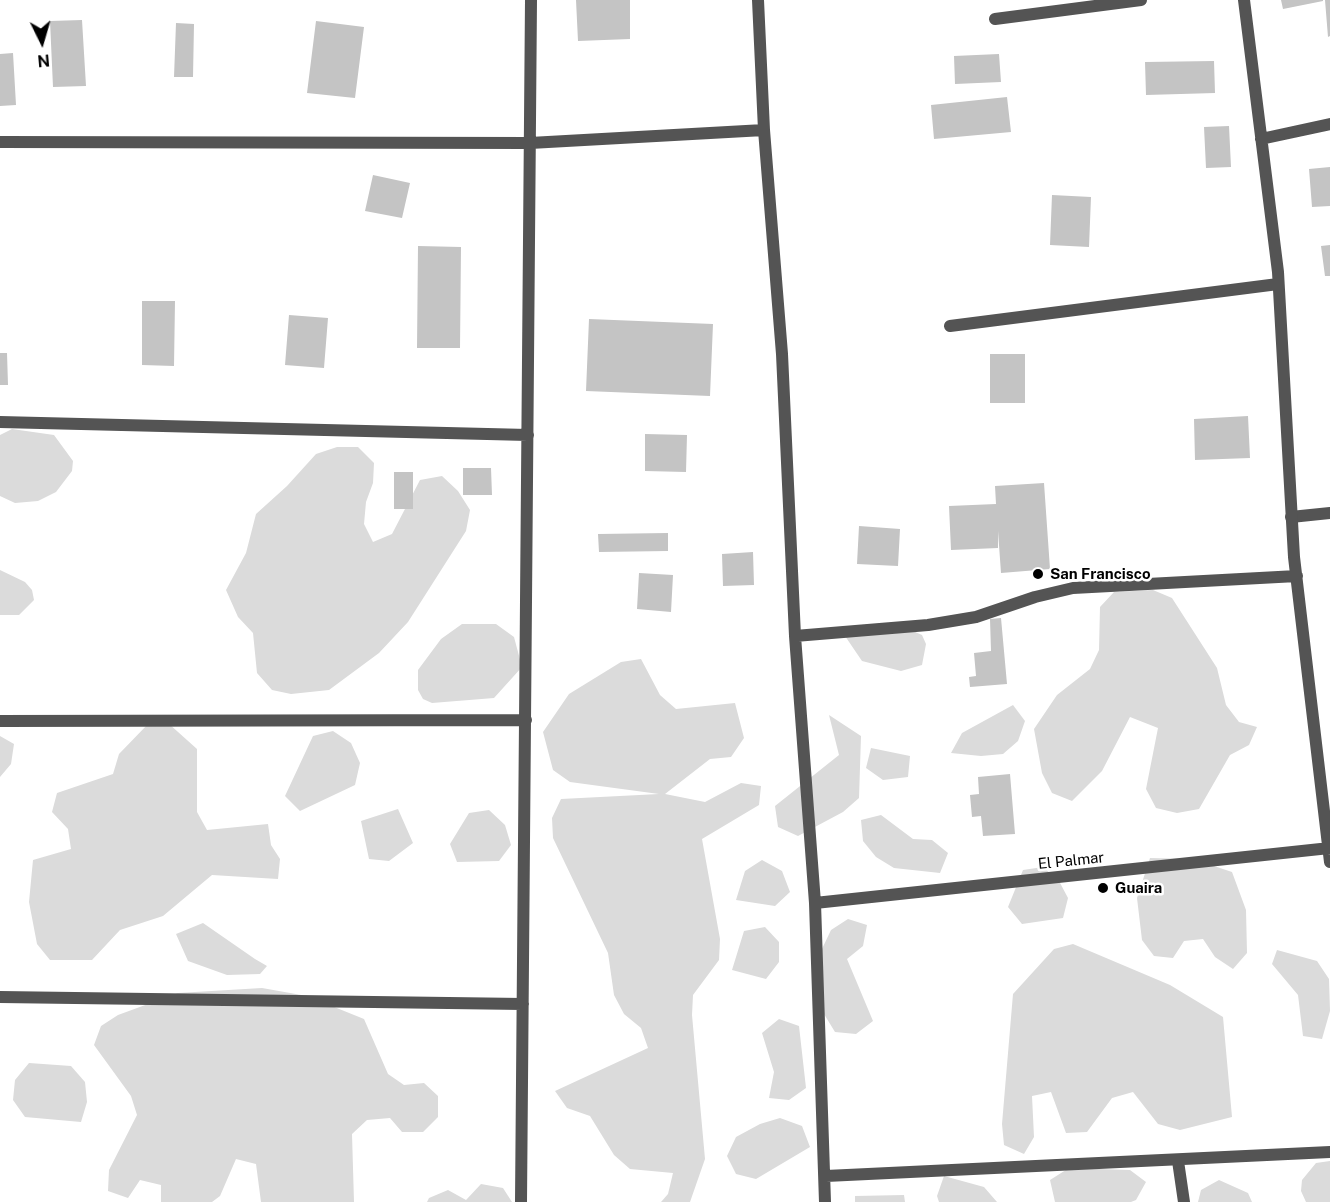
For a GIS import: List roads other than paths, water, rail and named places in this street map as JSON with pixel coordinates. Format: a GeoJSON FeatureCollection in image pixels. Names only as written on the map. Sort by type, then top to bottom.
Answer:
{"type":"FeatureCollection","features":[{"type":"Feature","properties":{"kind":"street"},"geometry":{"type":"LineString","coordinates":[[521,1202],[531,0]]}},
{"type":"Feature","properties":{"kind":"street"},"geometry":{"type":"LineString","coordinates":[[758,0],[764,130],[782,354],[795,636],[815,903],[826,1176],[825,1202]]}},
{"type":"Feature","properties":{"kind":"street"},"geometry":{"type":"LineString","coordinates":[[995,19],[1141,0]]}},
{"type":"Feature","properties":{"kind":"street"},"geometry":{"type":"LineString","coordinates":[[1244,0],[1278,284],[1291,517],[1330,862]]}},
{"type":"Feature","properties":{"kind":"street"},"geometry":{"type":"LineString","coordinates":[[1261,139],[1330,124]]}},
{"type":"Feature","properties":{"kind":"street"},"geometry":{"type":"LineString","coordinates":[[0,142],[530,143],[764,130]]}},
{"type":"Feature","properties":{"kind":"street"},"geometry":{"type":"LineString","coordinates":[[950,326],[1278,284]]}},
{"type":"Feature","properties":{"kind":"street"},"geometry":{"type":"LineString","coordinates":[[0,422],[528,435]]}},
{"type":"Feature","properties":{"kind":"street"},"geometry":{"type":"LineString","coordinates":[[1291,517],[1330,513]]}},
{"type":"Feature","properties":{"kind":"street"},"geometry":{"type":"LineString","coordinates":[[795,636],[928,625],[976,617],[1035,597],[1073,588],[1297,576]]}},
{"type":"Feature","properties":{"kind":"street"},"geometry":{"type":"LineString","coordinates":[[0,721],[526,720]]}},
{"type":"Feature","properties":{"kind":"street","name":"El Palmar"},"geometry":{"type":"LineString","coordinates":[[815,903],[1329,848]]}},
{"type":"Feature","properties":{"kind":"street"},"geometry":{"type":"LineString","coordinates":[[0,997],[523,1004]]}},
{"type":"Feature","properties":{"kind":"street"},"geometry":{"type":"LineString","coordinates":[[826,1176],[1330,1152]]}},
{"type":"Feature","properties":{"kind":"street"},"geometry":{"type":"LineString","coordinates":[[1178,1161],[1184,1202]]}},
{"type":"Feature","properties":{"kind":"place","name":"San Francisco"},"geometry":{"type":"Point","coordinates":[1038,574]}},
{"type":"Feature","properties":{"kind":"place","name":"Guaira"},"geometry":{"type":"Point","coordinates":[1103,888]}}]}
